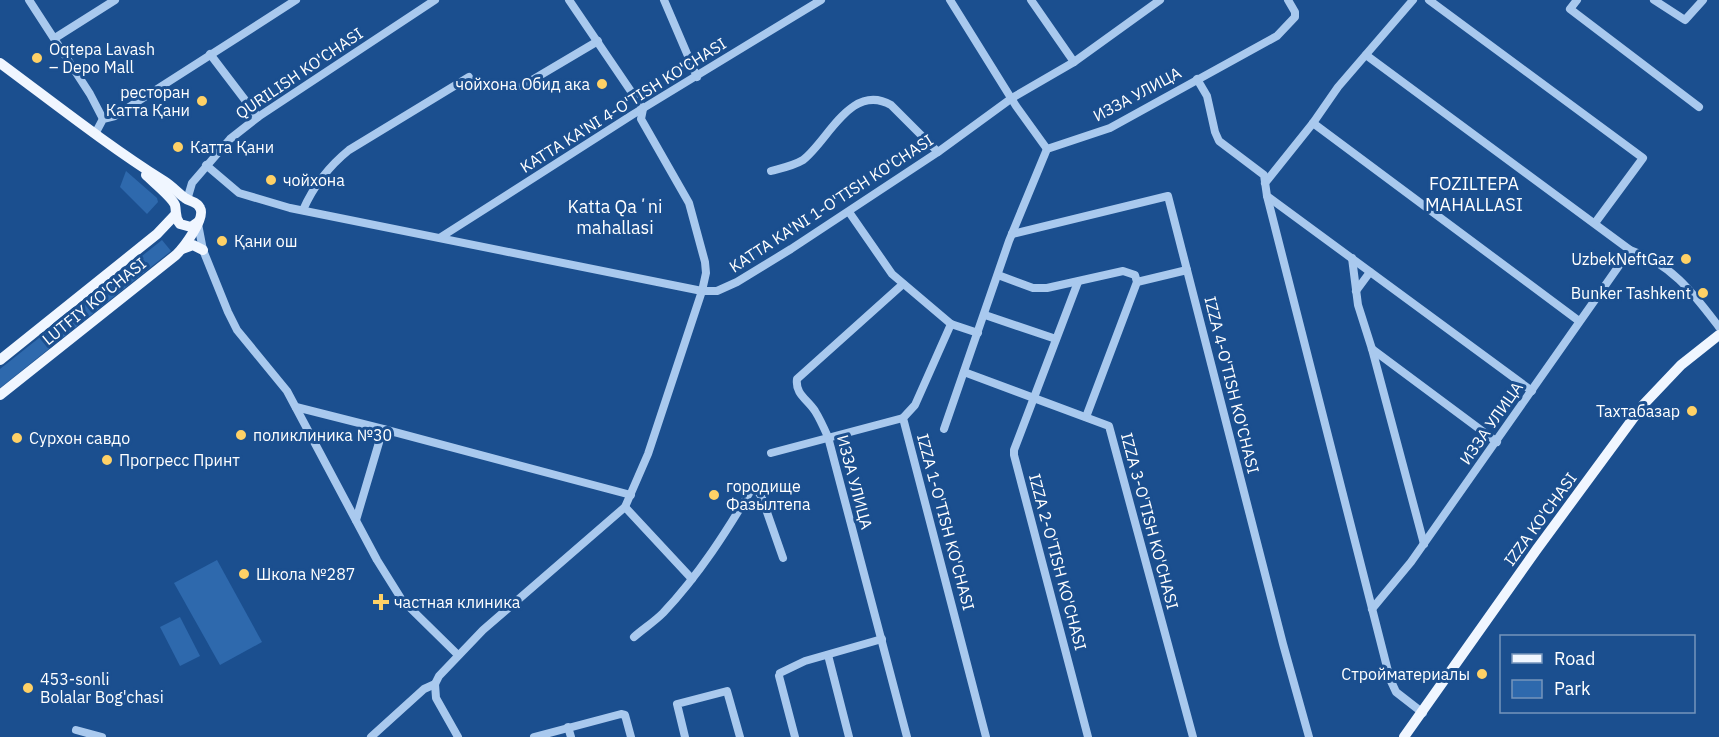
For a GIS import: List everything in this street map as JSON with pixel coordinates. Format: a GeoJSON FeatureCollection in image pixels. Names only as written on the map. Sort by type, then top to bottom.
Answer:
{"type":"FeatureCollection","features":[{"type":"Feature","properties":{"kind":"main road"},"geometry":{"type":"LineString","coordinates":[[0,63],[187,200]]}},
{"type":"Feature","properties":{"kind":"main road"},"geometry":{"type":"LineString","coordinates":[[127,158],[172,201],[177,221],[182,226],[191,227],[199,222],[201,216],[200,207],[194,201],[181,202],[175,211]]}},
{"type":"Feature","properties":{"kind":"main road","name":"LUTFIY KO'CHASI"},"geometry":{"type":"LineString","coordinates":[[0,360],[157,234],[175,211]]}},
{"type":"Feature","properties":{"kind":"main road","name":"LUTFIY KO'CHASI"},"geometry":{"type":"LineString","coordinates":[[0,395],[182,249],[199,222]]}},
{"type":"Feature","properties":{"kind":"main road"},"geometry":{"type":"LineString","coordinates":[[182,249],[193,245],[203,250]]}},
{"type":"Feature","properties":{"kind":"main road","name":"IZZA KO'CHASI"},"geometry":{"type":"LineString","coordinates":[[1404,737],[1503,596],[1636,414],[1681,365],[1719,334]]}},
{"type":"Feature","properties":{"kind":"street"},"geometry":{"type":"LineString","coordinates":[[29,0],[90,94],[103,119]]}},
{"type":"Feature","properties":{"kind":"street"},"geometry":{"type":"LineString","coordinates":[[55,38],[116,0]]}},
{"type":"Feature","properties":{"kind":"street"},"geometry":{"type":"LineString","coordinates":[[95,134],[103,119],[115,116],[296,0]]}},
{"type":"Feature","properties":{"kind":"street","name":"QURILISH KO'CHASI"},"geometry":{"type":"LineString","coordinates":[[187,200],[192,183],[230,139],[258,117],[435,0]]}},
{"type":"Feature","properties":{"kind":"street"},"geometry":{"type":"LineString","coordinates":[[458,737],[437,702],[435,684],[444,668],[624,507],[631,495],[663,412],[706,273],[689,203],[641,119],[643,109],[569,0]]}},
{"type":"Feature","properties":{"kind":"street"},"geometry":{"type":"LineString","coordinates":[[664,0],[697,77]]}},
{"type":"Feature","properties":{"kind":"street","name":"KATTA KA'NI 4-O'TISH KO'CHASI"},"geometry":{"type":"LineString","coordinates":[[441,237],[821,0]]}},
{"type":"Feature","properties":{"kind":"street"},"geometry":{"type":"LineString","coordinates":[[944,429],[1012,234],[1047,148],[1012,98],[950,0]]}},
{"type":"Feature","properties":{"kind":"street"},"geometry":{"type":"LineString","coordinates":[[1031,0],[1074,62]]}},
{"type":"Feature","properties":{"kind":"street","name":"KATTA KA'NI 1-O'TISH KO'CHASI"},"geometry":{"type":"LineString","coordinates":[[206,165],[239,193],[303,210],[702,291],[717,291],[738,282],[849,212],[938,152],[1012,98],[1074,62],[1160,0]]}},
{"type":"Feature","properties":{"kind":"street","name":"ИЗЗА УЛИЦА"},"geometry":{"type":"LineString","coordinates":[[1047,148],[1110,128],[1280,33],[1295,17],[1295,12],[1288,0]]}},
{"type":"Feature","properties":{"kind":"street"},"geometry":{"type":"LineString","coordinates":[[1265,183],[1313,123],[1338,87],[1413,0]]}},
{"type":"Feature","properties":{"kind":"street"},"geometry":{"type":"LineString","coordinates":[[1429,0],[1643,158],[1595,223]]}},
{"type":"Feature","properties":{"kind":"street"},"geometry":{"type":"LineString","coordinates":[[1654,0],[1684,20],[1703,0]]}},
{"type":"Feature","properties":{"kind":"street"},"geometry":{"type":"LineString","coordinates":[[1575,1],[1570,9],[1699,107]]}},
{"type":"Feature","properties":{"kind":"street"},"geometry":{"type":"LineString","coordinates":[[522,86],[598,41]]}},
{"type":"Feature","properties":{"kind":"street"},"geometry":{"type":"LineString","coordinates":[[210,54],[258,117]]}},
{"type":"Feature","properties":{"kind":"street"},"geometry":{"type":"LineString","coordinates":[[1366,55],[1630,249],[1650,257],[1670,271],[1691,290],[1719,327]]}},
{"type":"Feature","properties":{"kind":"street"},"geometry":{"type":"LineString","coordinates":[[303,210],[319,180],[331,164],[349,150],[469,77]]}},
{"type":"Feature","properties":{"kind":"street"},"geometry":{"type":"LineString","coordinates":[[1197,79],[1207,96],[1219,141],[1264,175],[1267,196],[1393,685],[1396,692],[1423,713]]}},
{"type":"Feature","properties":{"kind":"street"},"geometry":{"type":"LineString","coordinates":[[771,171],[791,166],[802,160],[846,112],[859,103],[873,100],[891,105],[938,152]]}},
{"type":"Feature","properties":{"kind":"street"},"geometry":{"type":"LineString","coordinates":[[1313,123],[1579,321]]}},
{"type":"Feature","properties":{"kind":"street","name":"QURILISH KO'CHASI"},"geometry":{"type":"LineString","coordinates":[[176,190],[192,183]]}},
{"type":"Feature","properties":{"kind":"street","name":"IZZA 4-O'TISH KO'CHASI"},"geometry":{"type":"LineString","coordinates":[[1012,234],[1168,196],[1309,737]]}},
{"type":"Feature","properties":{"kind":"street"},"geometry":{"type":"LineString","coordinates":[[1267,196],[1532,391]]}},
{"type":"Feature","properties":{"kind":"street"},"geometry":{"type":"LineString","coordinates":[[849,212],[892,274],[951,324],[978,333]]}},
{"type":"Feature","properties":{"kind":"street"},"geometry":{"type":"LineString","coordinates":[[199,222],[203,250],[237,330],[280,380],[377,560],[405,604],[458,655]]}},
{"type":"Feature","properties":{"kind":"street"},"geometry":{"type":"LineString","coordinates":[[182,226],[203,250]]}},
{"type":"Feature","properties":{"kind":"street","name":"ИЗЗА УЛИЦА"},"geometry":{"type":"LineString","coordinates":[[1372,609],[1424,544],[1630,249]]}},
{"type":"Feature","properties":{"kind":"street"},"geometry":{"type":"LineString","coordinates":[[1352,258],[1358,305],[1424,544]]}},
{"type":"Feature","properties":{"kind":"street"},"geometry":{"type":"LineString","coordinates":[[1137,282],[1187,270]]}},
{"type":"Feature","properties":{"kind":"street"},"geometry":{"type":"LineString","coordinates":[[998,275],[1033,288],[1047,288],[1123,271],[1135,275],[1137,282],[1086,417]]}},
{"type":"Feature","properties":{"kind":"street"},"geometry":{"type":"LineString","coordinates":[[1356,291],[1370,272]]}},
{"type":"Feature","properties":{"kind":"street","name":"IZZA 2-O'TISH KO'CHASI"},"geometry":{"type":"LineString","coordinates":[[1078,282],[1033,397],[1014,455],[1088,737]]}},
{"type":"Feature","properties":{"kind":"street","name":"ИЗЗА УЛИЦА"},"geometry":{"type":"LineString","coordinates":[[903,284],[797,379],[798,392],[814,410],[828,437],[907,737]]}},
{"type":"Feature","properties":{"kind":"street"},"geometry":{"type":"LineString","coordinates":[[985,315],[1056,339]]}},
{"type":"Feature","properties":{"kind":"street","name":"IZZA 1-O'TISH KO'CHASI"},"geometry":{"type":"LineString","coordinates":[[951,324],[915,405],[903,418],[986,737]]}},
{"type":"Feature","properties":{"kind":"street"},"geometry":{"type":"LineString","coordinates":[[1372,349],[1497,442]]}},
{"type":"Feature","properties":{"kind":"street","name":"IZZA 3-O'TISH KO'CHASI"},"geometry":{"type":"LineString","coordinates":[[964,372],[1109,426],[1193,737]]}},
{"type":"Feature","properties":{"kind":"street"},"geometry":{"type":"LineString","coordinates":[[296,408],[631,495]]}},
{"type":"Feature","properties":{"kind":"street"},"geometry":{"type":"LineString","coordinates":[[771,453],[903,418]]}},
{"type":"Feature","properties":{"kind":"street"},"geometry":{"type":"LineString","coordinates":[[356,520],[383,429]]}},
{"type":"Feature","properties":{"kind":"street"},"geometry":{"type":"LineString","coordinates":[[634,637],[662,614],[692,579],[721,541],[754,485],[762,498],[783,558]]}},
{"type":"Feature","properties":{"kind":"street"},"geometry":{"type":"LineString","coordinates":[[624,507],[692,579]]}},
{"type":"Feature","properties":{"kind":"street"},"geometry":{"type":"LineString","coordinates":[[795,737],[779,675],[806,661],[882,639]]}},
{"type":"Feature","properties":{"kind":"street"},"geometry":{"type":"LineString","coordinates":[[828,656],[849,737]]}},
{"type":"Feature","properties":{"kind":"street"},"geometry":{"type":"LineString","coordinates":[[371,737],[424,689],[435,684]]}},
{"type":"Feature","properties":{"kind":"street"},"geometry":{"type":"LineString","coordinates":[[685,737],[677,705],[727,692],[740,737]]}},
{"type":"Feature","properties":{"kind":"street"},"geometry":{"type":"LineString","coordinates":[[534,737],[621,714],[625,715],[631,737]]}},
{"type":"Feature","properties":{"kind":"street"},"geometry":{"type":"LineString","coordinates":[[568,727],[571,737]]}},
{"type":"Feature","properties":{"kind":"street"},"geometry":{"type":"LineString","coordinates":[[76,730],[102,737]]}},
{"type":"Feature","properties":{"kind":"green space"},"geometry":{"type":"Polygon","coordinates":[[[126,171],[157,198],[158,202],[147,214],[120,187],[126,171]]]}},
{"type":"Feature","properties":{"kind":"green space"},"geometry":{"type":"Polygon","coordinates":[[[162,240],[171,251],[0,388],[0,369],[162,240]]]}},
{"type":"Feature","properties":{"kind":"green space"},"geometry":{"type":"Polygon","coordinates":[[[217,560],[262,642],[220,665],[174,583],[217,560]]]}},
{"type":"Feature","properties":{"kind":"green space"},"geometry":{"type":"Polygon","coordinates":[[[180,617],[200,656],[180,666],[160,627],[180,617]]]}},
{"type":"Feature","properties":{"kind":"place","name":"Oqtepa Lavash – Depo Mall"},"geometry":{"type":"Point","coordinates":[37,58]}},
{"type":"Feature","properties":{"kind":"place","name":"чойхона Обид ака"},"geometry":{"type":"Point","coordinates":[602,84]}},
{"type":"Feature","properties":{"kind":"place","name":"ресторан Катта Қани"},"geometry":{"type":"Point","coordinates":[202,101]}},
{"type":"Feature","properties":{"kind":"place","name":"Катта Қани"},"geometry":{"type":"Point","coordinates":[178,147]}},
{"type":"Feature","properties":{"kind":"place","name":"чойхона"},"geometry":{"type":"Point","coordinates":[271,180]}},
{"type":"Feature","properties":{"kind":"place","name":"Қани ош"},"geometry":{"type":"Point","coordinates":[222,241]}},
{"type":"Feature","properties":{"kind":"place","name":"UzbekNeftGaz"},"geometry":{"type":"Point","coordinates":[1686,259]}},
{"type":"Feature","properties":{"kind":"place","name":"Bunker Tashkent"},"geometry":{"type":"Point","coordinates":[1703,293]}},
{"type":"Feature","properties":{"kind":"place","name":"Тахтабазар"},"geometry":{"type":"Point","coordinates":[1692,411]}},
{"type":"Feature","properties":{"kind":"place","name":"поликлиника №30"},"geometry":{"type":"Point","coordinates":[241,435]}},
{"type":"Feature","properties":{"kind":"place","name":"Сурхон савдо"},"geometry":{"type":"Point","coordinates":[17,438]}},
{"type":"Feature","properties":{"kind":"place","name":"Прогресс Принт"},"geometry":{"type":"Point","coordinates":[107,460]}},
{"type":"Feature","properties":{"kind":"place","name":"городище Фазылтепа"},"geometry":{"type":"Point","coordinates":[714,495]}},
{"type":"Feature","properties":{"kind":"place","name":"Школа №287"},"geometry":{"type":"Point","coordinates":[244,574]}},
{"type":"Feature","properties":{"kind":"place","name":"частная клиника"},"geometry":{"type":"Point","coordinates":[381,602]}},
{"type":"Feature","properties":{"kind":"place","name":"Стройматериалы"},"geometry":{"type":"Point","coordinates":[1482,674]}},
{"type":"Feature","properties":{"kind":"place","name":"453-sonli Bolalar Bog'chasi"},"geometry":{"type":"Point","coordinates":[28,688]}},
{"type":"Feature","properties":{"kind":"district","name":"FOZILTEPA MAHALLASI"},"geometry":{"type":"Point","coordinates":[1474,193]}},
{"type":"Feature","properties":{"kind":"district","name":"Katta Qaʼni mahallasi"},"geometry":{"type":"Point","coordinates":[615,216]}}]}
